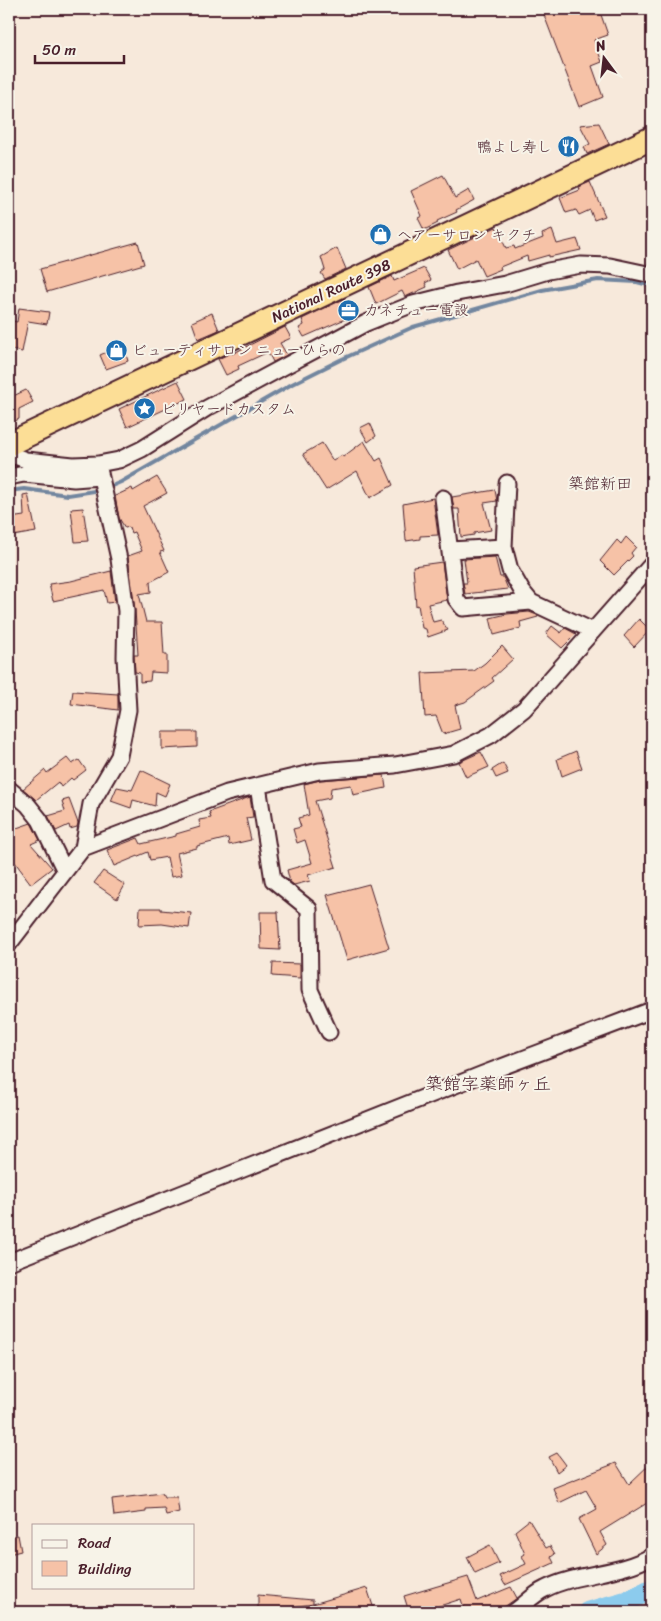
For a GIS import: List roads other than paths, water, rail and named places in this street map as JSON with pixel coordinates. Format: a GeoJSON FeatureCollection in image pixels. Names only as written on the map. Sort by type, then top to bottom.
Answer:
{"type":"FeatureCollection","features":[{"type":"Feature","properties":{"kind":"highway","name":"National Route 398"},"geometry":{"type":"LineString","coordinates":[[9,444],[652,138]]}},
{"type":"Feature","properties":{"kind":"street"},"geometry":{"type":"LineString","coordinates":[[9,477],[24,474],[74,479],[100,474],[119,460],[142,449],[207,408],[366,323],[412,304],[457,292],[505,284],[548,270],[580,265],[610,266],[652,276]]}},
{"type":"Feature","properties":{"kind":"street"},"geometry":{"type":"LineString","coordinates":[[9,454],[26,460],[73,465],[100,474]]}},
{"type":"Feature","properties":{"kind":"street"},"geometry":{"type":"LineString","coordinates":[[9,944],[83,848],[91,804],[119,756],[128,710],[125,657],[126,611],[119,559],[100,474]]}},
{"type":"Feature","properties":{"kind":"street"},"geometry":{"type":"LineString","coordinates":[[507,483],[504,546],[510,570],[522,591],[531,602],[593,631]]}},
{"type":"Feature","properties":{"kind":"street"},"geometry":{"type":"LineString","coordinates":[[443,498],[456,599],[463,608],[531,602]]}},
{"type":"Feature","properties":{"kind":"street"},"geometry":{"type":"LineString","coordinates":[[450,550],[504,546]]}},
{"type":"Feature","properties":{"kind":"street"},"geometry":{"type":"LineString","coordinates":[[83,848],[227,793],[319,772],[395,765],[454,754],[491,735],[524,709],[652,564]]}},
{"type":"Feature","properties":{"kind":"street"},"geometry":{"type":"LineString","coordinates":[[258,786],[273,880],[309,909],[310,990],[329,1032]]}},
{"type":"Feature","properties":{"kind":"street"},"geometry":{"type":"LineString","coordinates":[[9,789],[28,805],[40,820],[65,871]]}},
{"type":"Feature","properties":{"kind":"street"},"geometry":{"type":"LineString","coordinates":[[9,1262],[473,1078],[652,1010]]}},
{"type":"Feature","properties":{"kind":"street"},"geometry":{"type":"LineString","coordinates":[[514,1612],[544,1589],[572,1579],[621,1568],[652,1556]]}},
{"type":"Feature","properties":{"kind":"waterway"},"geometry":{"type":"LineString","coordinates":[[107,488],[121,482],[292,384],[413,327],[542,290],[598,280],[637,282],[652,286]]}},
{"type":"Feature","properties":{"kind":"waterway"},"geometry":{"type":"LineString","coordinates":[[9,491],[24,489],[68,495],[101,490]]}},
{"type":"Feature","properties":{"kind":"waterway"},"geometry":{"type":"LineString","coordinates":[[588,1612],[627,1601],[652,1589]]}},
{"type":"Feature","properties":{"kind":"place","name":"鴨よし寿し"},"geometry":{"type":"Point","coordinates":[568,147]}},
{"type":"Feature","properties":{"kind":"place","name":"ヘアーサロン キクチ"},"geometry":{"type":"Point","coordinates":[381,235]}},
{"type":"Feature","properties":{"kind":"place","name":"カネチュー電設"},"geometry":{"type":"Point","coordinates":[348,310]}},
{"type":"Feature","properties":{"kind":"place","name":"ビューティサロン ニューひらの"},"geometry":{"type":"Point","coordinates":[116,350]}},
{"type":"Feature","properties":{"kind":"place","name":"ビリヤードカスタム"},"geometry":{"type":"Point","coordinates":[145,409]}},
{"type":"Feature","properties":{"kind":"district","name":"築館新田"},"geometry":{"type":"Point","coordinates":[600,483]}},
{"type":"Feature","properties":{"kind":"district","name":"築館字薬師ヶ丘"},"geometry":{"type":"Point","coordinates":[488,1084]}}]}
